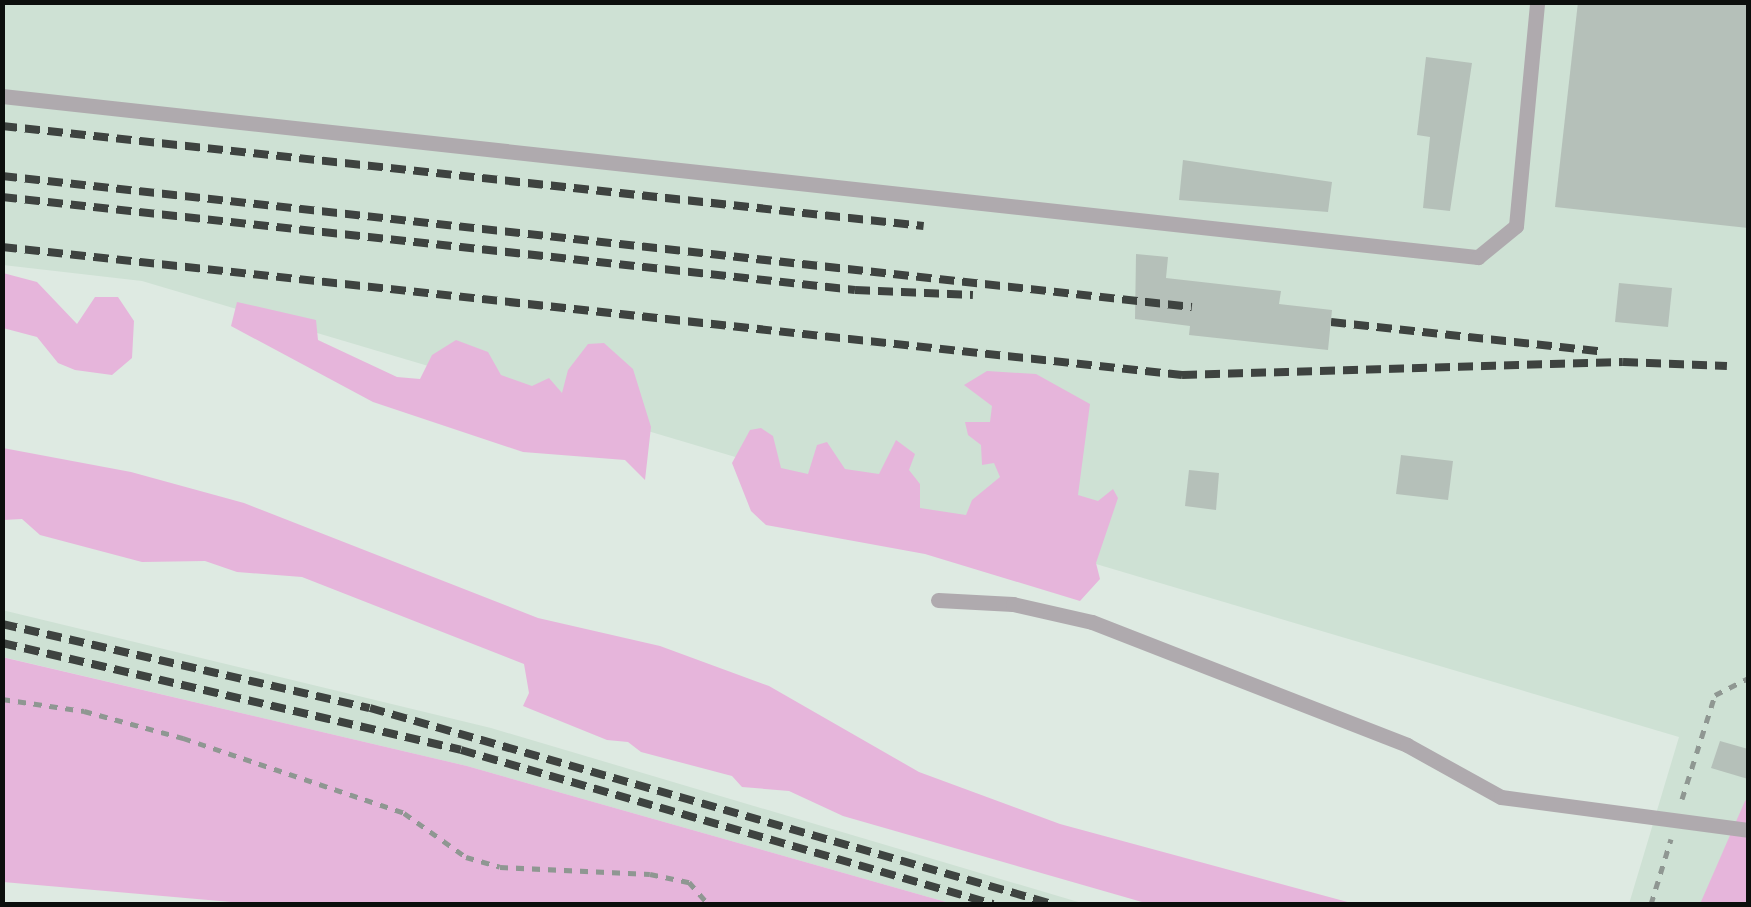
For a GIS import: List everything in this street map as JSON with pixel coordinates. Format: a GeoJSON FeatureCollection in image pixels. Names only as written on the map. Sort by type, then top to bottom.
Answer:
{"type":"FeatureCollection","features":[{"type":"Feature","properties":{"kind":"lane"},"geometry":{"type":"LineString","coordinates":[[2,96],[1478,257],[1516,226],[1538,2]]}},
{"type":"Feature","properties":{"kind":"lane"},"geometry":{"type":"LineString","coordinates":[[938,600],[1013,604],[1092,622],[1407,745],[1501,797],[1748,830]]}},
{"type":"Feature","properties":{"kind":"path"},"geometry":{"type":"LineString","coordinates":[[1651,904],[1716,695],[1748,678]]}},
{"type":"Feature","properties":{"kind":"path"},"geometry":{"type":"LineString","coordinates":[[2,699],[84,711],[184,738],[404,814],[466,856],[500,867],[650,874],[689,882],[708,904]]}},
{"type":"Feature","properties":{"kind":"shaded area"},"geometry":{"type":"Polygon","coordinates":[[[3,3],[1748,3],[1748,904],[1629,904],[1679,737],[142,281],[3,265],[3,3]]]}},
{"type":"Feature","properties":{"kind":"shaded area"},"geometry":{"type":"Polygon","coordinates":[[[3,273],[37,282],[77,324],[95,297],[118,297],[134,321],[132,358],[112,375],[75,370],[58,363],[37,337],[3,328],[3,273]]]}},
{"type":"Feature","properties":{"kind":"shaded area"},"geometry":{"type":"Polygon","coordinates":[[[237,302],[316,320],[318,340],[397,377],[420,379],[432,355],[456,340],[488,352],[501,375],[532,386],[549,378],[562,393],[568,370],[588,344],[604,343],[633,369],[651,427],[645,480],[625,460],[523,452],[373,402],[231,326],[237,302]]]}},
{"type":"Feature","properties":{"kind":"shaded area"},"geometry":{"type":"Polygon","coordinates":[[[987,371],[1036,374],[1090,404],[1078,495],[1098,501],[1113,489],[1118,498],[1096,563],[1100,579],[1080,601],[925,554],[766,525],[751,511],[732,463],[750,430],[761,428],[773,436],[781,468],[808,474],[817,445],[827,442],[845,469],[879,474],[896,440],[915,454],[909,470],[920,484],[920,508],[966,515],[972,500],[1000,477],[994,463],[982,465],[981,445],[968,435],[965,422],[990,422],[992,406],[964,385],[987,371]]]}},
{"type":"Feature","properties":{"kind":"shaded area"},"geometry":{"type":"Polygon","coordinates":[[[3,448],[131,472],[244,503],[538,618],[660,646],[769,686],[919,772],[1060,824],[1355,904],[1149,904],[843,816],[789,791],[742,787],[732,776],[641,752],[628,742],[607,740],[523,706],[529,693],[524,664],[302,577],[237,572],[205,561],[142,562],[40,535],[22,519],[3,520],[3,448]]]}},
{"type":"Feature","properties":{"kind":"shaded area"},"geometry":{"type":"Polygon","coordinates":[[[2,610],[491,728],[1085,904],[953,904],[467,766],[3,657],[2,610]]]}},
{"type":"Feature","properties":{"kind":"shaded area"},"geometry":{"type":"Polygon","coordinates":[[[2,657],[467,766],[953,904],[254,904],[3,882],[2,657]]]}},
{"type":"Feature","properties":{"kind":"shaded area"},"geometry":{"type":"Polygon","coordinates":[[[1748,798],[1748,904],[1700,904],[1745,801],[1748,798]]]}},
{"type":"Feature","properties":{"kind":"building"},"geometry":{"type":"Polygon","coordinates":[[[1578,2],[1748,2],[1748,228],[1555,207],[1578,2]]]}},
{"type":"Feature","properties":{"kind":"building"},"geometry":{"type":"Polygon","coordinates":[[[1426,57],[1472,63],[1450,211],[1423,208],[1430,137],[1417,135],[1426,57]]]}},
{"type":"Feature","properties":{"kind":"building"},"geometry":{"type":"Polygon","coordinates":[[[1183,160],[1332,182],[1328,212],[1179,200],[1183,160]]]}},
{"type":"Feature","properties":{"kind":"building"},"geometry":{"type":"Polygon","coordinates":[[[1136,254],[1168,257],[1166,278],[1281,291],[1279,304],[1332,310],[1328,350],[1189,335],[1190,326],[1135,319],[1136,254]]]}},
{"type":"Feature","properties":{"kind":"building"},"geometry":{"type":"Polygon","coordinates":[[[1619,283],[1672,288],[1668,327],[1615,322],[1619,283]]]}},
{"type":"Feature","properties":{"kind":"building"},"geometry":{"type":"Polygon","coordinates":[[[1401,455],[1453,461],[1448,500],[1396,494],[1401,455]]]}},
{"type":"Feature","properties":{"kind":"building"},"geometry":{"type":"Polygon","coordinates":[[[1189,470],[1219,473],[1216,510],[1185,506],[1189,470]]]}},
{"type":"Feature","properties":{"kind":"building"},"geometry":{"type":"Polygon","coordinates":[[[1720,741],[1748,749],[1748,779],[1711,768],[1720,741]]]}},
{"type":"Feature","properties":{"kind":"railway"},"geometry":{"type":"LineString","coordinates":[[2,126],[924,226]]}},
{"type":"Feature","properties":{"kind":"railway"},"geometry":{"type":"LineString","coordinates":[[2,176],[1192,307]]}},
{"type":"Feature","properties":{"kind":"railway"},"geometry":{"type":"LineString","coordinates":[[2,197],[855,290],[973,295]]}},
{"type":"Feature","properties":{"kind":"railway"},"geometry":{"type":"LineString","coordinates":[[2,247],[1182,375],[1623,362],[1727,366]]}},
{"type":"Feature","properties":{"kind":"railway"},"geometry":{"type":"LineString","coordinates":[[1331,322],[1599,351]]}},
{"type":"Feature","properties":{"kind":"railway"},"geometry":{"type":"LineString","coordinates":[[2,624],[370,708],[1052,904]]}},
{"type":"Feature","properties":{"kind":"railway"},"geometry":{"type":"LineString","coordinates":[[2,643],[461,750],[993,904]]}}]}
